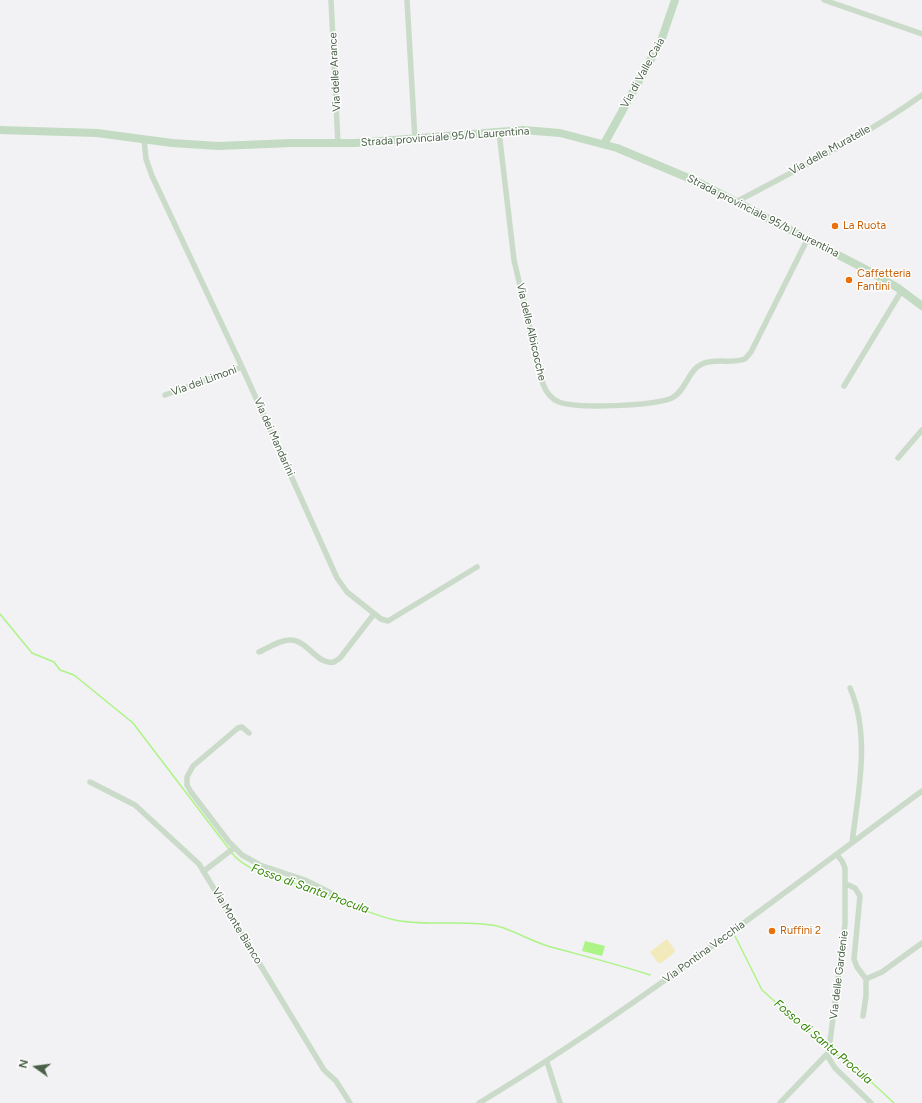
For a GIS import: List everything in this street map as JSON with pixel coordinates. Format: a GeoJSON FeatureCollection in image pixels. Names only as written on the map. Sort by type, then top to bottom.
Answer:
{"type":"FeatureCollection","features":[{"type":"Feature","properties":{"kind":"main road","name":"Via di Valle Caia"},"geometry":{"type":"LineString","coordinates":[[604,144],[661,41],[675,0]]}},
{"type":"Feature","properties":{"kind":"main road","name":"Strada provinciale 95/b Laurentina"},"geometry":{"type":"LineString","coordinates":[[0,130],[83,132],[212,146],[299,143],[338,144],[415,140],[522,130],[547,132],[604,144],[667,168],[808,238],[902,290],[922,306]]}},
{"type":"Feature","properties":{"kind":"street","name":"Via delle Arance"},"geometry":{"type":"LineString","coordinates":[[331,0],[338,144]]}},
{"type":"Feature","properties":{"kind":"street"},"geometry":{"type":"LineString","coordinates":[[407,0],[415,140]]}},
{"type":"Feature","properties":{"kind":"street"},"geometry":{"type":"LineString","coordinates":[[824,0],[922,34]]}},
{"type":"Feature","properties":{"kind":"street","name":"Via delle Muratelle"},"geometry":{"type":"LineString","coordinates":[[736,202],[841,145],[893,115],[922,95]]}},
{"type":"Feature","properties":{"kind":"street","name":"Via delle Albicocche"},"geometry":{"type":"LineString","coordinates":[[499,132],[516,266],[543,384],[549,396],[560,403],[622,406],[669,398],[677,393],[700,364],[745,359],[751,352],[808,238]]}},
{"type":"Feature","properties":{"kind":"street","name":"Via dei Mandarini"},"geometry":{"type":"LineString","coordinates":[[144,139],[146,159],[150,173],[242,367],[337,578],[346,590],[374,614],[384,620],[391,620],[477,567]]}},
{"type":"Feature","properties":{"kind":"street"},"geometry":{"type":"LineString","coordinates":[[844,386],[902,290]]}},
{"type":"Feature","properties":{"kind":"street","name":"Via dei Limoni"},"geometry":{"type":"LineString","coordinates":[[165,395],[242,367]]}},
{"type":"Feature","properties":{"kind":"street"},"geometry":{"type":"LineString","coordinates":[[898,458],[922,430]]}},
{"type":"Feature","properties":{"kind":"street"},"geometry":{"type":"LineString","coordinates":[[259,652],[291,640],[297,641],[325,661],[334,662],[340,658],[374,614]]}},
{"type":"Feature","properties":{"kind":"street"},"geometry":{"type":"LineString","coordinates":[[850,688],[858,714],[861,756],[859,787],[852,843]]}},
{"type":"Feature","properties":{"kind":"street"},"geometry":{"type":"LineString","coordinates":[[249,733],[242,727],[238,728],[193,766],[187,778],[191,792],[234,848],[245,857],[260,865],[305,880],[335,895]]}},
{"type":"Feature","properties":{"kind":"street","name":"Via Monte Bianco"},"geometry":{"type":"LineString","coordinates":[[90,782],[122,797],[137,807],[197,862],[204,871],[324,1070],[336,1081],[350,1103]]}},
{"type":"Feature","properties":{"kind":"street","name":"Via Pontina Vecchia"},"geometry":{"type":"LineString","coordinates":[[478,1103],[547,1062],[626,1009],[922,791]]}},
{"type":"Feature","properties":{"kind":"street"},"geometry":{"type":"LineString","coordinates":[[204,871],[234,848]]}},
{"type":"Feature","properties":{"kind":"street","name":"Via delle Gardenie"},"geometry":{"type":"LineString","coordinates":[[828,1053],[846,924],[846,884],[844,864],[837,855]]}},
{"type":"Feature","properties":{"kind":"street"},"geometry":{"type":"LineString","coordinates":[[846,884],[855,888],[860,896],[854,959],[857,968],[866,979],[866,996],[863,1016]]}},
{"type":"Feature","properties":{"kind":"street"},"geometry":{"type":"LineString","coordinates":[[866,979],[882,972],[922,943]]}},
{"type":"Feature","properties":{"kind":"street"},"geometry":{"type":"LineString","coordinates":[[780,1103],[828,1053]]}},
{"type":"Feature","properties":{"kind":"street"},"geometry":{"type":"LineString","coordinates":[[828,1053],[829,1060],[835,1068],[871,1103]]}},
{"type":"Feature","properties":{"kind":"street"},"geometry":{"type":"LineString","coordinates":[[547,1062],[560,1103]]}},
{"type":"Feature","properties":{"kind":"shaded area"},"geometry":{"type":"Polygon","coordinates":[[[667,939],[675,950],[674,953],[661,963],[658,963],[650,952],[667,939]]]}},
{"type":"Feature","properties":{"kind":"shaded area"},"geometry":{"type":"Polygon","coordinates":[[[585,941],[605,946],[602,956],[582,951],[585,941]]]}},
{"type":"Feature","properties":{"kind":"waterway","name":"Fosso di Santa Procula"},"geometry":{"type":"LineString","coordinates":[[0,614],[32,653],[54,662],[60,670],[74,675],[133,723],[229,849]]}},
{"type":"Feature","properties":{"kind":"waterway","name":"Fosso di Santa Procula"},"geometry":{"type":"LineString","coordinates":[[231,852],[239,860],[259,872],[307,887],[366,911],[395,920],[420,923],[472,923],[497,926],[544,945],[650,975]]}},
{"type":"Feature","properties":{"kind":"waterway","name":"Fosso di Santa Procula"},"geometry":{"type":"LineString","coordinates":[[735,936],[762,990],[828,1049]]}},
{"type":"Feature","properties":{"kind":"waterway","name":"Fosso di Santa Procula"},"geometry":{"type":"LineString","coordinates":[[831,1051],[851,1063],[894,1103]]}},
{"type":"Feature","properties":{"kind":"place","name":"La Ruota"},"geometry":{"type":"Point","coordinates":[835,226]}},
{"type":"Feature","properties":{"kind":"place","name":"Caffetteria Fantini"},"geometry":{"type":"Point","coordinates":[849,280]}},
{"type":"Feature","properties":{"kind":"place","name":"Ruffini 2"},"geometry":{"type":"Point","coordinates":[772,931]}}]}
